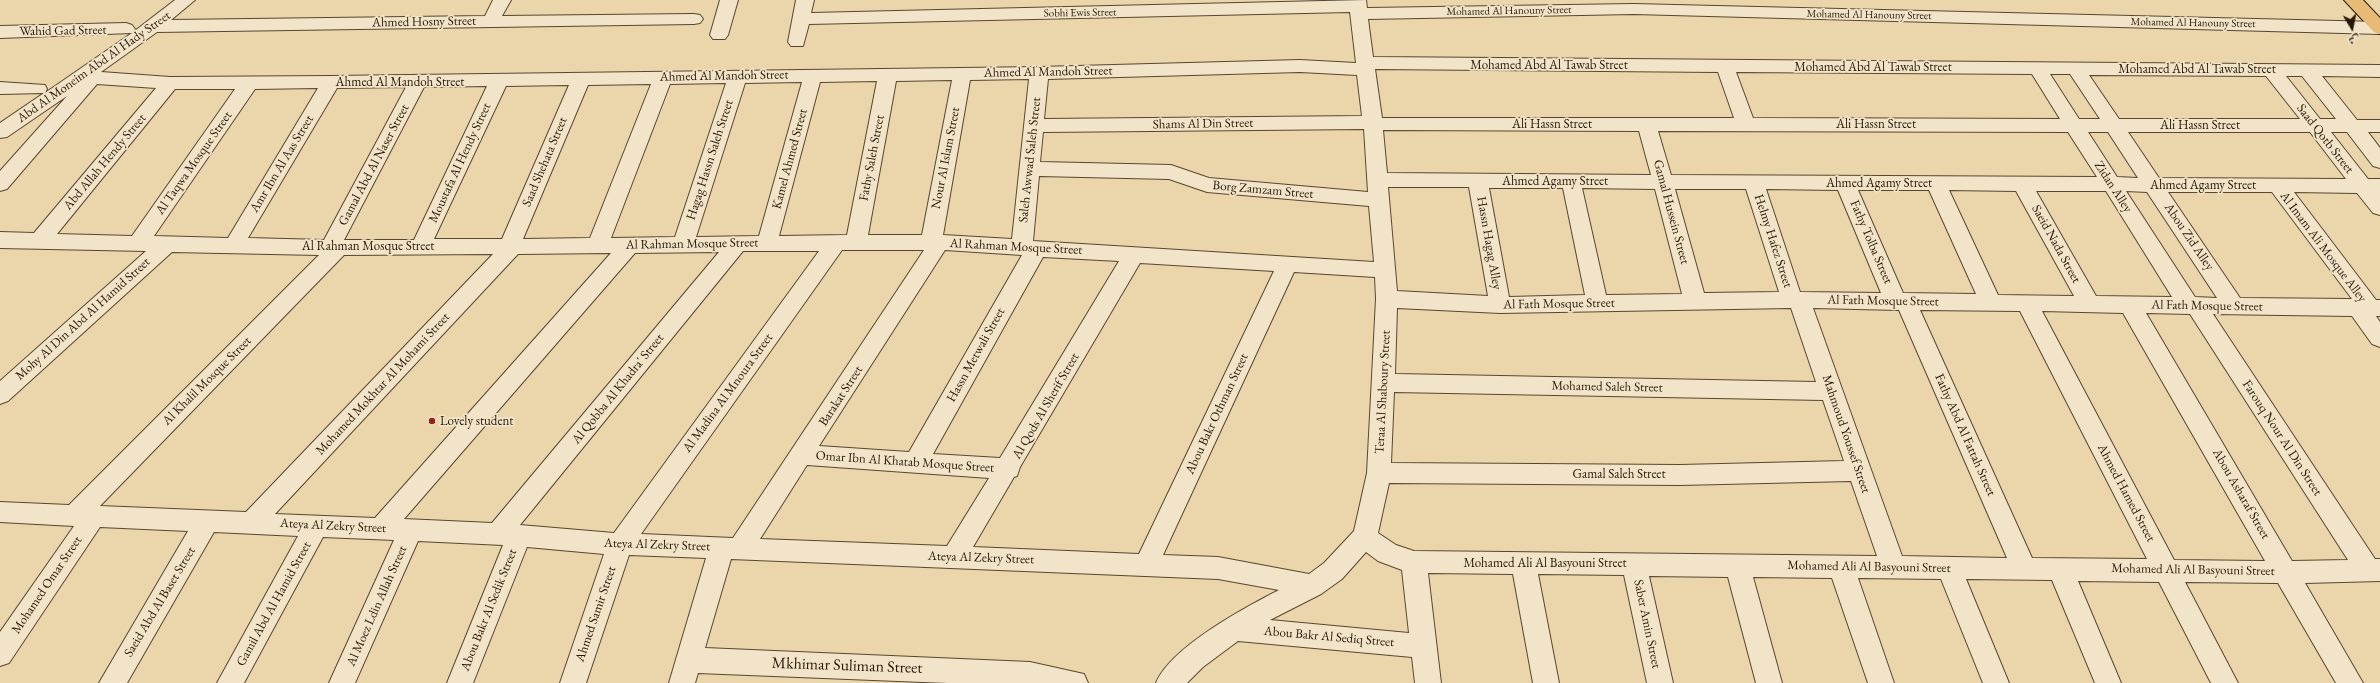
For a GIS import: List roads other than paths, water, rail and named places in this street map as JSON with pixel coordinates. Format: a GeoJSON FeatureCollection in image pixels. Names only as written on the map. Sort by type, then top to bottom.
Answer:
{"type":"FeatureCollection","features":[{"type":"Feature","properties":{"kind":"main road"},"geometry":{"type":"LineString","coordinates":[[2353,0],[2380,28]]}},
{"type":"Feature","properties":{"kind":"street","name":"Abd Al Moneim Abd Al Hady Street"},"geometry":{"type":"LineString","coordinates":[[0,114],[126,29],[164,0]]}},
{"type":"Feature","properties":{"kind":"street","name":"Abd Al Moneim Abd Al Hady Street"},"geometry":{"type":"LineString","coordinates":[[0,132],[87,78],[186,0]]}},
{"type":"Feature","properties":{"kind":"street"},"geometry":{"type":"LineString","coordinates":[[491,21],[502,0]]}},
{"type":"Feature","properties":{"kind":"street"},"geometry":{"type":"LineString","coordinates":[[719,36],[729,0]]}},
{"type":"Feature","properties":{"kind":"street"},"geometry":{"type":"LineString","coordinates":[[797,42],[805,0]]}},
{"type":"Feature","properties":{"kind":"street","name":"Sobhi Ewis Street"},"geometry":{"type":"LineString","coordinates":[[802,19],[1358,7]]}},
{"type":"Feature","properties":{"kind":"street","name":"Mohamed Al Hanouny Street"},"geometry":{"type":"LineString","coordinates":[[1358,7],[1634,9],[2380,28]]}},
{"type":"Feature","properties":{"kind":"street","name":"Teraa Al Shaboury Street"},"geometry":{"type":"LineString","coordinates":[[1169,683],[1194,658],[1251,617],[1312,586],[1333,571],[1365,536],[1379,473],[1387,299],[1373,123],[1358,7]]}},
{"type":"Feature","properties":{"kind":"street","name":"Ahmed Hosny Street"},"geometry":{"type":"LineString","coordinates":[[154,26],[694,19]]}},
{"type":"Feature","properties":{"kind":"street","name":"Wahid Gad Street"},"geometry":{"type":"LineString","coordinates":[[0,32],[126,29]]}},
{"type":"Feature","properties":{"kind":"street","name":"Ahmed Al Mandoh Street"},"geometry":{"type":"LineString","coordinates":[[87,78],[170,83],[418,82],[663,77],[1039,73],[1300,66],[1366,66]]}},
{"type":"Feature","properties":{"kind":"street","name":"Mohamed Abd Al Tawab Street"},"geometry":{"type":"LineString","coordinates":[[1366,66],[1725,66],[2380,71]]}},
{"type":"Feature","properties":{"kind":"street"},"geometry":{"type":"LineString","coordinates":[[1725,66],[1746,124]]}},
{"type":"Feature","properties":{"kind":"street","name":"Zidan Alley"},"geometry":{"type":"LineString","coordinates":[[2037,68],[2111,184],[2192,306]]}},
{"type":"Feature","properties":{"kind":"street","name":"Abou Zid Alley"},"geometry":{"type":"LineString","coordinates":[[2076,68],[2234,306]]}},
{"type":"Feature","properties":{"kind":"street","name":"Saad Qotb Street"},"geometry":{"type":"LineString","coordinates":[[2271,70],[2315,126],[2371,186],[2380,208]]}},
{"type":"Feature","properties":{"kind":"street"},"geometry":{"type":"LineString","coordinates":[[2307,70],[2380,161]]}},
{"type":"Feature","properties":{"kind":"street","name":"Saleh Awwad Saleh Street"},"geometry":{"type":"LineString","coordinates":[[1029,248],[1030,169],[1039,73]]}},
{"type":"Feature","properties":{"kind":"street","name":"Fathy Saleh Street"},"geometry":{"type":"LineString","coordinates":[[846,243],[888,74]]}},
{"type":"Feature","properties":{"kind":"street","name":"Nour Al Islam Street"},"geometry":{"type":"LineString","coordinates":[[935,242],[962,74]]}},
{"type":"Feature","properties":{"kind":"street","name":"Kamel Ahmed Street"},"geometry":{"type":"LineString","coordinates":[[768,243],[813,75]]}},
{"type":"Feature","properties":{"kind":"street","name":"Hagag Hassn Saleh Street"},"geometry":{"type":"LineString","coordinates":[[682,244],[738,76]]}},
{"type":"Feature","properties":{"kind":"street"},"geometry":{"type":"LineString","coordinates":[[598,245],[663,77]]}},
{"type":"Feature","properties":{"kind":"street"},"geometry":{"type":"LineString","coordinates":[[0,184],[87,78]]}},
{"type":"Feature","properties":{"kind":"street","name":"Saad Shehata Street"},"geometry":{"type":"LineString","coordinates":[[511,246],[581,79]]}},
{"type":"Feature","properties":{"kind":"street","name":"Moustafa Al Hendy Street"},"geometry":{"type":"LineString","coordinates":[[421,246],[499,81]]}},
{"type":"Feature","properties":{"kind":"street","name":"Amr Ibn Al Aas Street"},"geometry":{"type":"LineString","coordinates":[[234,245],[331,82]]}},
{"type":"Feature","properties":{"kind":"street","name":"Gamal Abd Al Naser Street"},"geometry":{"type":"LineString","coordinates":[[335,248],[418,82]]}},
{"type":"Feature","properties":{"kind":"street","name":"Abd Allah Hendy Street"},"geometry":{"type":"LineString","coordinates":[[39,241],[170,83]]}},
{"type":"Feature","properties":{"kind":"street","name":"Al Taqwa Mosque Street"},"geometry":{"type":"LineString","coordinates":[[138,243],[250,83]]}},
{"type":"Feature","properties":{"kind":"street"},"geometry":{"type":"LineString","coordinates":[[0,88],[38,89]]}},
{"type":"Feature","properties":{"kind":"street","name":"Ali Hassn Street"},"geometry":{"type":"LineString","coordinates":[[1373,123],[2113,124],[2380,126]]}},
{"type":"Feature","properties":{"kind":"street","name":"Shams Al Din Street"},"geometry":{"type":"LineString","coordinates":[[1034,126],[1373,123]]}},
{"type":"Feature","properties":{"kind":"street","name":"Gamal Hussein Street"},"geometry":{"type":"LineString","coordinates":[[1647,124],[1695,300]]}},
{"type":"Feature","properties":{"kind":"street","name":"Borg Zamzam Street"},"geometry":{"type":"LineString","coordinates":[[1030,169],[1171,172],[1207,185],[1378,190]]}},
{"type":"Feature","properties":{"kind":"street","name":"Ahmed Agamy Street"},"geometry":{"type":"LineString","coordinates":[[1378,190],[1478,181],[2371,186]]}},
{"type":"Feature","properties":{"kind":"street","name":"Hassn Hagag Alley"},"geometry":{"type":"LineString","coordinates":[[1478,181],[1500,305]]}},
{"type":"Feature","properties":{"kind":"street"},"geometry":{"type":"LineString","coordinates":[[1571,181],[1597,304]]}},
{"type":"Feature","properties":{"kind":"street","name":"Helmy Hafez Street"},"geometry":{"type":"LineString","coordinates":[[1754,182],[1796,300]]}},
{"type":"Feature","properties":{"kind":"street","name":"Fathy Tolba Street"},"geometry":{"type":"LineString","coordinates":[[1845,183],[1901,302]]}},
{"type":"Feature","properties":{"kind":"street"},"geometry":{"type":"LineString","coordinates":[[1936,183],[1991,303]]}},
{"type":"Feature","properties":{"kind":"street","name":"Saeid Nada Street"},"geometry":{"type":"LineString","coordinates":[[2022,184],[2090,304]]}},
{"type":"Feature","properties":{"kind":"street","name":"Al Imam Ali Mosque Alley"},"geometry":{"type":"LineString","coordinates":[[2277,185],[2369,308],[2380,338]]}},
{"type":"Feature","properties":{"kind":"street","name":"Al Rahman Mosque Street"},"geometry":{"type":"LineString","coordinates":[[1,241],[335,248],[935,242],[1384,270]]}},
{"type":"Feature","properties":{"kind":"street","name":"Barakat Street"},"geometry":{"type":"LineString","coordinates":[[685,671],[731,548],[802,455],[935,242]]}},
{"type":"Feature","properties":{"kind":"street","name":"Al Madina Al Mnoura Street"},"geometry":{"type":"LineString","coordinates":[[620,544],[846,243]]}},
{"type":"Feature","properties":{"kind":"street","name":"Mohy Al Din Abd Al Hamid Street"},"geometry":{"type":"LineString","coordinates":[[0,395],[167,244]]}},
{"type":"Feature","properties":{"kind":"street","name":"Al Qobba Al Khadra' Street"},"geometry":{"type":"LineString","coordinates":[[509,535],[737,244]]}},
{"type":"Feature","properties":{"kind":"street"},"geometry":{"type":"LineString","coordinates":[[381,528],[630,245]]}},
{"type":"Feature","properties":{"kind":"street","name":"Mohamed Mokhtar Al Mohami Street"},"geometry":{"type":"LineString","coordinates":[[252,522],[511,246]]}},
{"type":"Feature","properties":{"kind":"street","name":"Al Khalil Mosque Street"},"geometry":{"type":"LineString","coordinates":[[84,515],[335,248]]}},
{"type":"Feature","properties":{"kind":"street","name":"Hassn Metwali Street"},"geometry":{"type":"LineString","coordinates":[[916,462],[1029,248]]}},
{"type":"Feature","properties":{"kind":"street","name":"Al Qods Al Sherif Street"},"geometry":{"type":"LineString","coordinates":[[955,556],[1008,469],[1134,254]]}},
{"type":"Feature","properties":{"kind":"street","name":"Abou Bakr Othman Street"},"geometry":{"type":"LineString","coordinates":[[1146,565],[1288,263]]}},
{"type":"Feature","properties":{"kind":"street","name":"Al Fath Mosque Street"},"geometry":{"type":"LineString","coordinates":[[1387,299],[1500,305],[1597,304],[1695,300],[1796,300],[2369,308]]}},
{"type":"Feature","properties":{"kind":"street","name":"Mahmoud Youssef Street"},"geometry":{"type":"LineString","coordinates":[[1796,300],[1831,391],[1893,567]]}},
{"type":"Feature","properties":{"kind":"street","name":"Fathy Abd Al Fattah Street"},"geometry":{"type":"LineString","coordinates":[[1901,302],[2024,568]]}},
{"type":"Feature","properties":{"kind":"street","name":"Ahmed Hamed Street"},"geometry":{"type":"LineString","coordinates":[[2027,304],[2225,683]]}},
{"type":"Feature","properties":{"kind":"street","name":"Abou Asharaf Street"},"geometry":{"type":"LineString","coordinates":[[2130,305],[2350,683]]}},
{"type":"Feature","properties":{"kind":"street","name":"Farouq Nour Al Din Street"},"geometry":{"type":"LineString","coordinates":[[2192,306],[2376,573]]}},
{"type":"Feature","properties":{"kind":"street","name":"Mohamed Saleh Street"},"geometry":{"type":"LineString","coordinates":[[1383,383],[1831,391]]}},
{"type":"Feature","properties":{"kind":"street","name":"Omar Ibn Al Khatab Mosque Street"},"geometry":{"type":"LineString","coordinates":[[802,455],[1008,469]]}},
{"type":"Feature","properties":{"kind":"street","name":"Gamal Saleh Street"},"geometry":{"type":"LineString","coordinates":[[1379,473],[1718,475],[1859,471]]}},
{"type":"Feature","properties":{"kind":"street","name":"Ateya Al Zekry Street"},"geometry":{"type":"LineString","coordinates":[[0,512],[381,528],[509,535],[620,544],[955,556],[1224,569],[1312,586]]}},
{"type":"Feature","properties":{"kind":"street","name":"Mohamed Omar Street"},"geometry":{"type":"LineString","coordinates":[[0,654],[84,515]]}},
{"type":"Feature","properties":{"kind":"street","name":"Saeid Abd Al Baset Street"},"geometry":{"type":"LineString","coordinates":[[112,683],[208,520]]}},
{"type":"Feature","properties":{"kind":"street","name":"Gamil Abd Al Hamid Street"},"geometry":{"type":"LineString","coordinates":[[230,683],[318,525]]}},
{"type":"Feature","properties":{"kind":"street","name":"Al Moez Ldin Allah Street"},"geometry":{"type":"LineString","coordinates":[[342,683],[411,530]]}},
{"type":"Feature","properties":{"kind":"street","name":"Abou Bakr Al Sedik Street"},"geometry":{"type":"LineString","coordinates":[[460,683],[509,535]]}},
{"type":"Feature","properties":{"kind":"street","name":"Mohamed Ali Al Basyouni Street"},"geometry":{"type":"LineString","coordinates":[[1365,536],[1378,549],[1395,558],[1414,562],[2376,573]]}},
{"type":"Feature","properties":{"kind":"street","name":"Ahmed Samir Street"},"geometry":{"type":"LineString","coordinates":[[573,683],[620,544]]}},
{"type":"Feature","properties":{"kind":"street"},"geometry":{"type":"LineString","coordinates":[[1414,562],[1428,683]]}},
{"type":"Feature","properties":{"kind":"street"},"geometry":{"type":"LineString","coordinates":[[1523,563],[1546,683]]}},
{"type":"Feature","properties":{"kind":"street","name":"Saber Amin Street"},"geometry":{"type":"LineString","coordinates":[[1634,564],[1660,683]]}},
{"type":"Feature","properties":{"kind":"street"},"geometry":{"type":"LineString","coordinates":[[1737,565],[1769,683]]}},
{"type":"Feature","properties":{"kind":"street"},"geometry":{"type":"LineString","coordinates":[[1840,566],[1881,683]]}},
{"type":"Feature","properties":{"kind":"street"},"geometry":{"type":"LineString","coordinates":[[1949,568],[1996,683]]}},
{"type":"Feature","properties":{"kind":"street"},"geometry":{"type":"LineString","coordinates":[[2060,569],[2108,683]]}},
{"type":"Feature","properties":{"kind":"street","name":"Abou Bakr Al Sediq Street"},"geometry":{"type":"LineString","coordinates":[[1235,629],[1423,646]]}},
{"type":"Feature","properties":{"kind":"street","name":"Mkhimar Suliman Street"},"geometry":{"type":"LineString","coordinates":[[685,671],[1030,674],[1075,683]]}},
{"type":"Feature","properties":{"kind":"place","name":"Lovely student"},"geometry":{"type":"Point","coordinates":[432,421]}}]}
